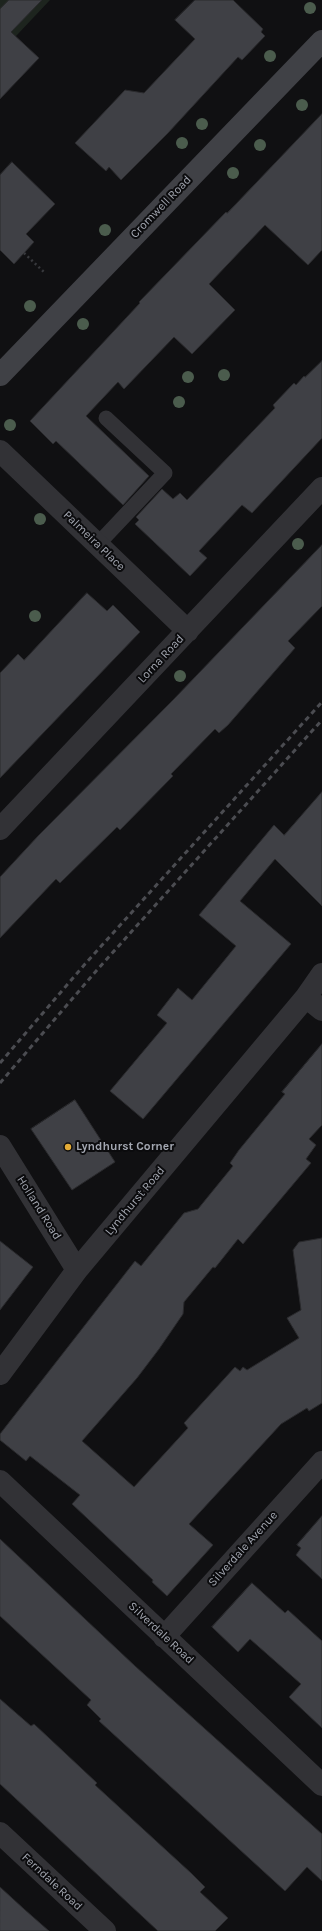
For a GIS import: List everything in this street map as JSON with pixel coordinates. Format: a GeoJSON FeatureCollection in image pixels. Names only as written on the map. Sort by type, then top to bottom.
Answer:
{"type":"FeatureCollection","features":[{"type":"Feature","properties":{"kind":"main road","name":"Cromwell Road"},"geometry":{"type":"LineString","coordinates":[[0,375],[322,41]]}},
{"type":"Feature","properties":{"kind":"street","name":"Palmeira Place"},"geometry":{"type":"LineString","coordinates":[[0,451],[188,631]]}},
{"type":"Feature","properties":{"kind":"street","name":"Lorna Road"},"geometry":{"type":"LineString","coordinates":[[0,830],[322,488]]}},
{"type":"Feature","properties":{"kind":"street","name":"Lyndhurst Road"},"geometry":{"type":"LineString","coordinates":[[0,1374],[77,1270],[314,1003],[322,974]]}},
{"type":"Feature","properties":{"kind":"street","name":"Holland Road"},"geometry":{"type":"LineString","coordinates":[[0,1146],[77,1270]]}},
{"type":"Feature","properties":{"kind":"street","name":"Silverdale Avenue"},"geometry":{"type":"LineString","coordinates":[[164,1637],[322,1462]]}},
{"type":"Feature","properties":{"kind":"street","name":"Silverdale Road"},"geometry":{"type":"LineString","coordinates":[[0,1481],[322,1785]]}},
{"type":"Feature","properties":{"kind":"street","name":"Ferndale Road"},"geometry":{"type":"LineString","coordinates":[[0,1833],[105,1931]]}},
{"type":"Feature","properties":{"kind":"lane"},"geometry":{"type":"LineString","coordinates":[[98,544],[165,473],[106,418]]}},
{"type":"Feature","properties":{"kind":"path"},"geometry":{"type":"LineString","coordinates":[[24,253],[45,274]]}},
{"type":"Feature","properties":{"kind":"shaded area"},"geometry":{"type":"Polygon","coordinates":[[[0,0],[50,0],[0,53],[0,0]]]}},
{"type":"Feature","properties":{"kind":"building"},"geometry":{"type":"Polygon","coordinates":[[[9,0],[42,0],[11,32],[39,58],[0,99],[0,9],[9,0]]]}},
{"type":"Feature","properties":{"kind":"building"},"geometry":{"type":"Polygon","coordinates":[[[195,0],[233,0],[263,29],[261,32],[265,36],[242,60],[238,57],[168,133],[121,180],[109,167],[106,171],[75,143],[125,90],[144,93],[195,39],[175,20],[195,0]]]}},
{"type":"Feature","properties":{"kind":"building"},"geometry":{"type":"Polygon","coordinates":[[[322,114],[322,250],[308,265],[265,225],[209,284],[235,310],[192,354],[174,337],[124,389],[118,382],[86,416],[149,476],[123,505],[56,441],[53,444],[30,421],[140,303],[139,302],[322,114]]]}},
{"type":"Feature","properties":{"kind":"building"},"geometry":{"type":"Polygon","coordinates":[[[12,162],[55,204],[26,234],[34,242],[14,264],[0,250],[0,175],[12,162]]]}},
{"type":"Feature","properties":{"kind":"building"},"geometry":{"type":"Polygon","coordinates":[[[322,361],[322,438],[252,513],[242,505],[199,551],[207,558],[190,576],[135,524],[139,520],[136,517],[162,489],[173,499],[180,493],[187,500],[275,408],[273,405],[294,383],[296,385],[322,361]]]}},
{"type":"Feature","properties":{"kind":"building"},"geometry":{"type":"Polygon","coordinates":[[[322,545],[322,606],[288,641],[295,648],[228,725],[219,733],[215,729],[171,774],[173,776],[120,830],[117,827],[60,883],[56,879],[0,938],[0,877],[38,836],[173,700],[322,545]]]}},
{"type":"Feature","properties":{"kind":"building"},"geometry":{"type":"Polygon","coordinates":[[[87,593],[107,611],[113,605],[140,632],[0,778],[0,673],[18,654],[24,660],[87,593]]]}},
{"type":"Feature","properties":{"kind":"building"},"geometry":{"type":"Polygon","coordinates":[[[322,792],[322,906],[275,859],[240,901],[291,944],[143,1119],[110,1091],[167,1023],[157,1015],[178,988],[192,1000],[236,946],[199,915],[274,825],[284,835],[322,792]]]}},
{"type":"Feature","properties":{"kind":"building"},"geometry":{"type":"Polygon","coordinates":[[[322,1044],[322,1125],[309,1139],[316,1145],[306,1159],[311,1163],[243,1244],[238,1239],[215,1268],[213,1267],[184,1302],[183,1314],[159,1349],[137,1378],[82,1441],[134,1487],[188,1428],[184,1423],[235,1367],[240,1371],[243,1367],[247,1370],[299,1338],[287,1318],[301,1310],[293,1250],[299,1242],[322,1238],[322,1403],[309,1411],[307,1408],[281,1424],[189,1524],[213,1545],[167,1596],[152,1582],[153,1580],[72,1504],[80,1495],[30,1456],[26,1461],[0,1440],[0,1434],[135,1261],[141,1266],[184,1213],[198,1209],[233,1166],[230,1163],[239,1150],[285,1094],[282,1092],[322,1044]]]}},
{"type":"Feature","properties":{"kind":"building","name":"Lyndhurst Corner"},"geometry":{"type":"Polygon","coordinates":[[[75,1100],[115,1162],[72,1190],[31,1129],[75,1100]]]}},
{"type":"Feature","properties":{"kind":"building"},"geometry":{"type":"Polygon","coordinates":[[[0,1241],[33,1267],[0,1310],[0,1241]]]}},
{"type":"Feature","properties":{"kind":"building"},"geometry":{"type":"Polygon","coordinates":[[[322,1516],[322,1579],[296,1555],[301,1548],[297,1545],[322,1516]]]}},
{"type":"Feature","properties":{"kind":"building"},"geometry":{"type":"Polygon","coordinates":[[[0,1539],[135,1666],[322,1834],[322,1881],[307,1867],[285,1891],[99,1721],[101,1719],[87,1705],[91,1700],[0,1616],[0,1539]]]}},
{"type":"Feature","properties":{"kind":"building"},"geometry":{"type":"Polygon","coordinates":[[[252,1583],[285,1613],[288,1610],[322,1641],[322,1728],[289,1697],[301,1684],[250,1639],[238,1652],[212,1627],[252,1583]]]}},
{"type":"Feature","properties":{"kind":"building"},"geometry":{"type":"Polygon","coordinates":[[[0,1699],[31,1726],[34,1724],[97,1783],[95,1785],[205,1887],[200,1892],[228,1918],[215,1931],[158,1931],[0,1784],[0,1699]]]}},
{"type":"Feature","properties":{"kind":"building"},"geometry":{"type":"Polygon","coordinates":[[[0,1887],[24,1909],[49,1931],[0,1931],[0,1887]]]}},
{"type":"Feature","properties":{"kind":"railway"},"geometry":{"type":"LineString","coordinates":[[0,1063],[85,964],[322,702]]}},
{"type":"Feature","properties":{"kind":"railway"},"geometry":{"type":"LineString","coordinates":[[0,1083],[97,970],[322,720]]}},
{"type":"Feature","properties":{"kind":"place","name":"Lyndhurst Corner"},"geometry":{"type":"Point","coordinates":[68,1147]}}]}
